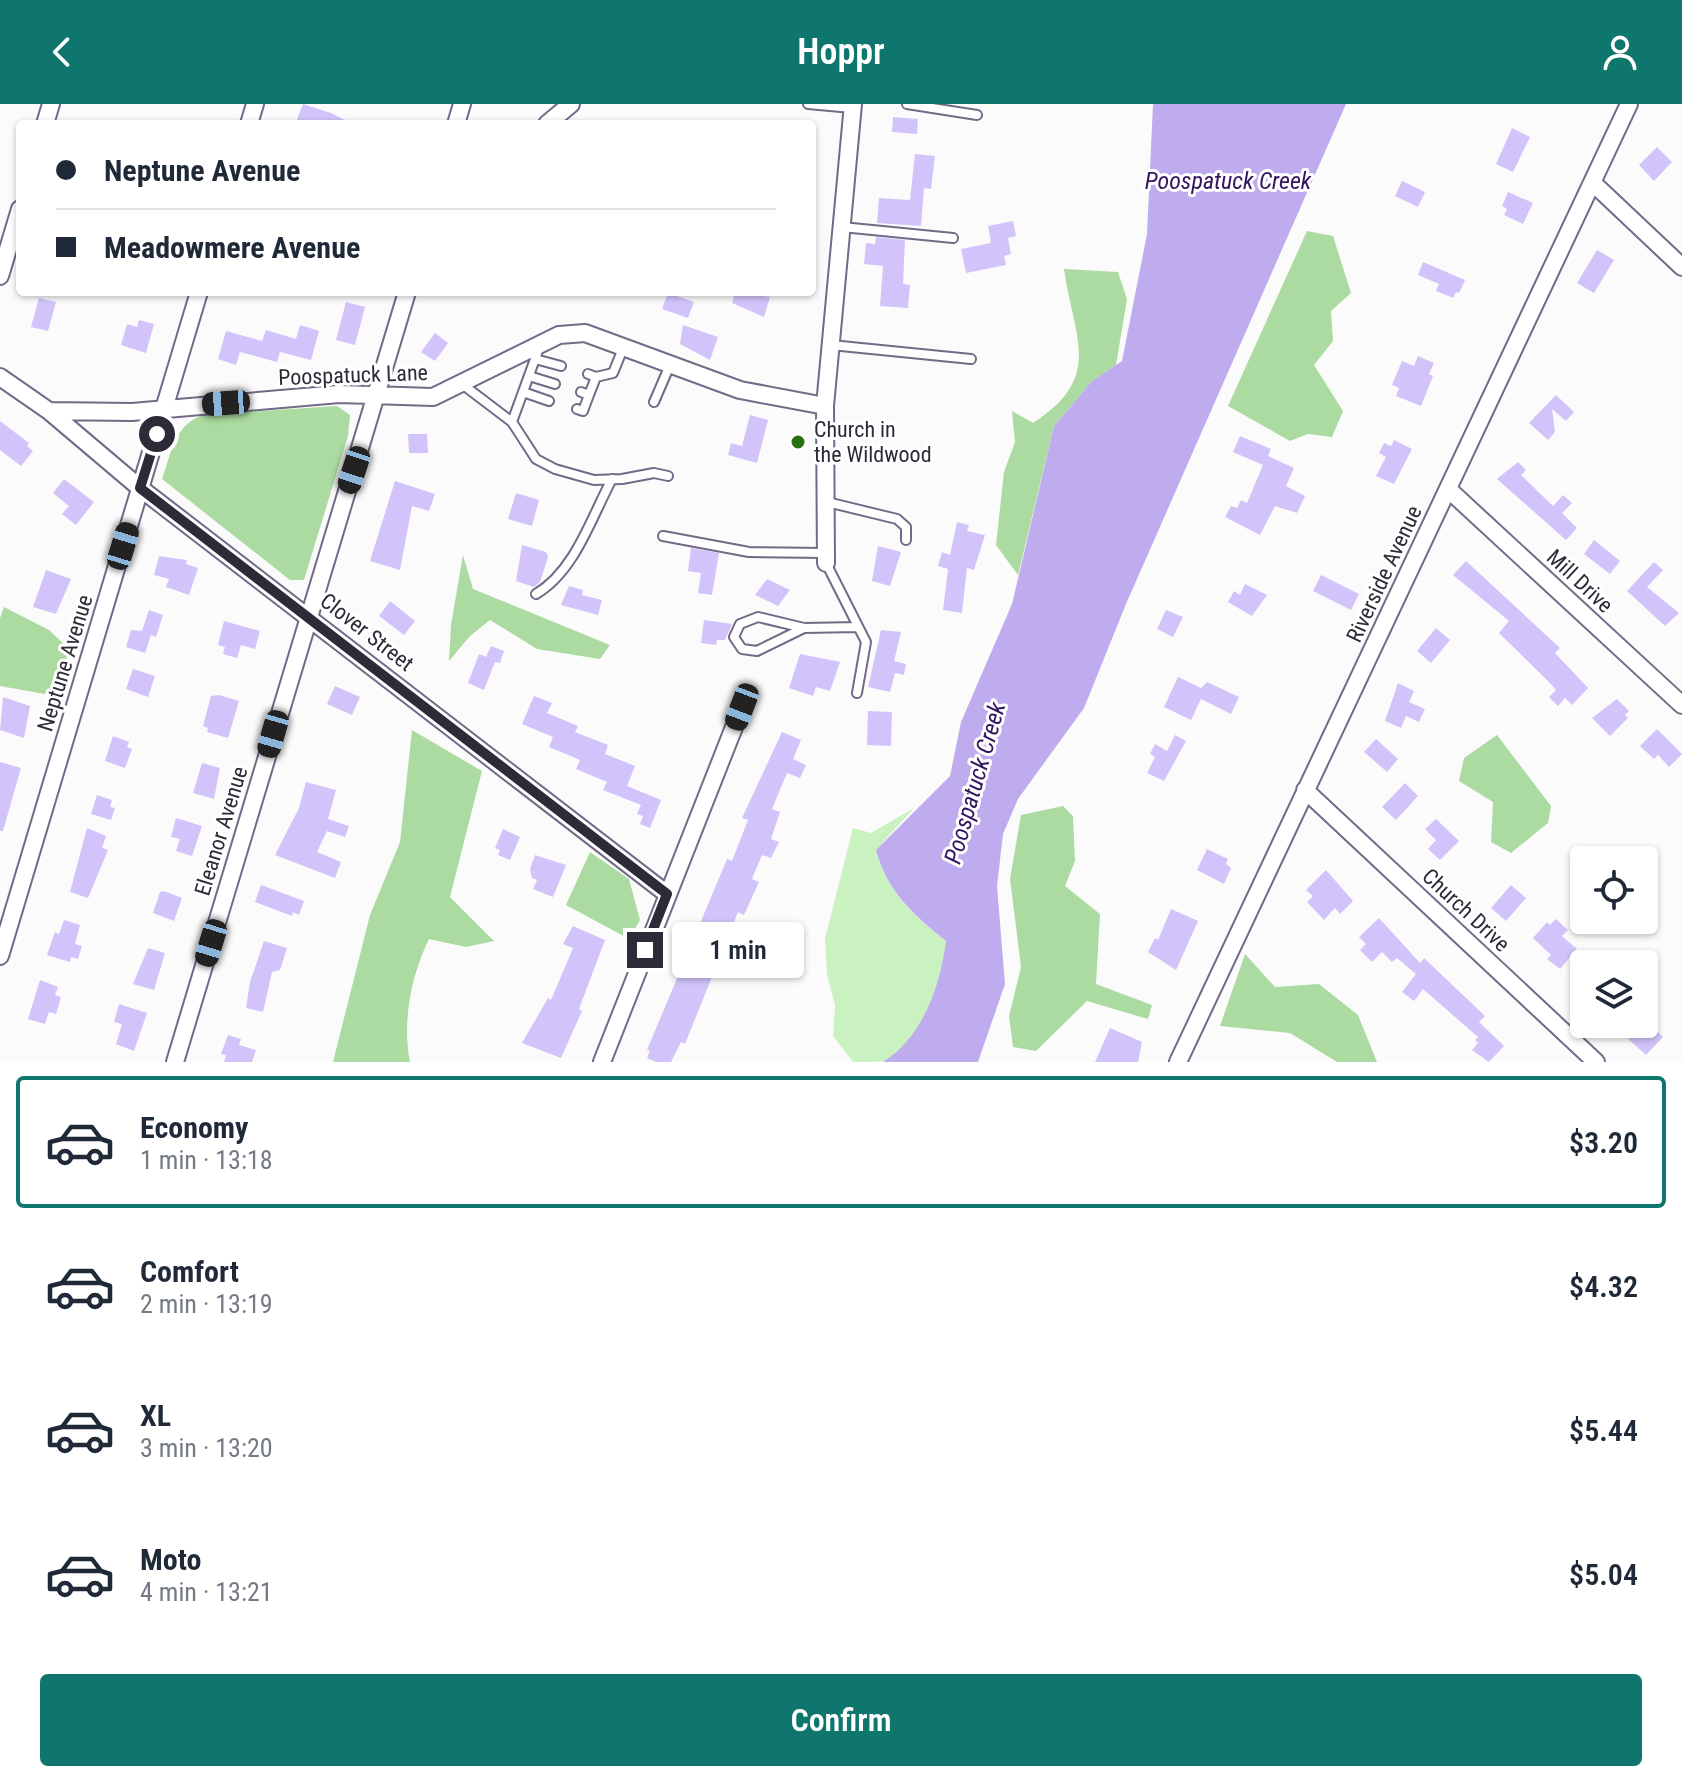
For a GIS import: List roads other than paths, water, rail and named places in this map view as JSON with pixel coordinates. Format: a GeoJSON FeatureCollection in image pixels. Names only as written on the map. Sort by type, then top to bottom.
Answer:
{"type":"FeatureCollection","features":[{"type":"Feature","properties":{"kind":"street"},"geometry":{"type":"LineString","coordinates":[[552,120],[571,104]]}},
{"type":"Feature","properties":{"kind":"street","name":"Riverside Avenue"},"geometry":{"type":"LineString","coordinates":[[1178,1062],[1629,104]]}},
{"type":"Feature","properties":{"kind":"street"},"geometry":{"type":"LineString","coordinates":[[826,558],[825,406],[853,106]]}},
{"type":"Feature","properties":{"kind":"street"},"geometry":{"type":"LineString","coordinates":[[1593,183],[1682,267]]}},
{"type":"Feature","properties":{"kind":"street"},"geometry":{"type":"LineString","coordinates":[[0,276],[16,222]]}},
{"type":"Feature","properties":{"kind":"street","name":"Neptune Avenue"},"geometry":{"type":"LineString","coordinates":[[0,956],[198,296]]}},
{"type":"Feature","properties":{"kind":"street","name":"Eleanor Avenue"},"geometry":{"type":"LineString","coordinates":[[175,1062],[406,296]]}},
{"type":"Feature","properties":{"kind":"street","name":"Poospatuck Lane"},"geometry":{"type":"LineString","coordinates":[[49,411],[96,414],[339,394],[433,397],[538,351],[559,335],[585,333],[740,390],[825,406]]}},
{"type":"Feature","properties":{"kind":"street","name":"Clover Street"},"geometry":{"type":"LineString","coordinates":[[0,377],[49,411],[140,488],[309,615],[667,894]]}},
{"type":"Feature","properties":{"kind":"street","name":"Mill Drive"},"geometry":{"type":"LineString","coordinates":[[1448,489],[1682,705]]}},
{"type":"Feature","properties":{"kind":"street"},"geometry":{"type":"LineString","coordinates":[[602,1062],[742,707]]}},
{"type":"Feature","properties":{"kind":"street","name":"Church Drive"},"geometry":{"type":"LineString","coordinates":[[1305,790],[1596,1062]]}},
{"type":"Feature","properties":{"kind":"lane"},"geometry":{"type":"LineString","coordinates":[[808,104],[853,106]]}},
{"type":"Feature","properties":{"kind":"lane"},"geometry":{"type":"LineString","coordinates":[[907,104],[977,115]]}},
{"type":"Feature","properties":{"kind":"lane"},"geometry":{"type":"LineString","coordinates":[[842,227],[953,238]]}},
{"type":"Feature","properties":{"kind":"lane"},"geometry":{"type":"LineString","coordinates":[[577,409],[583,411],[592,376],[613,373],[624,345]]}},
{"type":"Feature","properties":{"kind":"lane"},"geometry":{"type":"LineString","coordinates":[[831,345],[971,359]]}},
{"type":"Feature","properties":{"kind":"lane"},"geometry":{"type":"LineString","coordinates":[[512,422],[538,351],[561,366]]}},
{"type":"Feature","properties":{"kind":"lane"},"geometry":{"type":"LineString","coordinates":[[654,402],[670,364]]}},
{"type":"Feature","properties":{"kind":"lane"},"geometry":{"type":"LineString","coordinates":[[529,376],[555,384]]}},
{"type":"Feature","properties":{"kind":"lane"},"geometry":{"type":"LineString","coordinates":[[461,383],[512,422],[536,459],[555,469],[594,480],[654,473],[668,476]]}},
{"type":"Feature","properties":{"kind":"lane"},"geometry":{"type":"LineString","coordinates":[[523,392],[549,401]]}},
{"type":"Feature","properties":{"kind":"lane"},"geometry":{"type":"LineString","coordinates":[[536,594],[552,585],[568,564],[612,479]]}},
{"type":"Feature","properties":{"kind":"lane"},"geometry":{"type":"LineString","coordinates":[[826,501],[897,519],[906,527],[906,540]]}},
{"type":"Feature","properties":{"kind":"lane"},"geometry":{"type":"LineString","coordinates":[[663,536],[749,552],[826,558],[866,642],[857,693]]}},
{"type":"Feature","properties":{"kind":"lane"},"geometry":{"type":"LineString","coordinates":[[804,628],[757,651],[742,649],[734,637],[740,624],[758,617],[804,628],[858,627]]}},
{"type":"Feature","properties":{"kind":"water","name":"Poospatuck Creek"},"geometry":{"type":"Polygon","coordinates":[[[1153,104],[1346,104],[1126,604],[1084,708],[1018,799],[1003,834],[997,886],[1005,984],[978,1062],[883,1062],[909,1039],[919,1025],[934,992],[946,941],[923,922],[894,890],[876,850],[950,776],[961,722],[1012,604],[1054,426],[1092,381],[1122,361],[1147,234],[1153,104]]]}},
{"type":"Feature","properties":{"kind":"place","name":"Church in the Wildwood"},"geometry":{"type":"Point","coordinates":[798,442]}}]}
